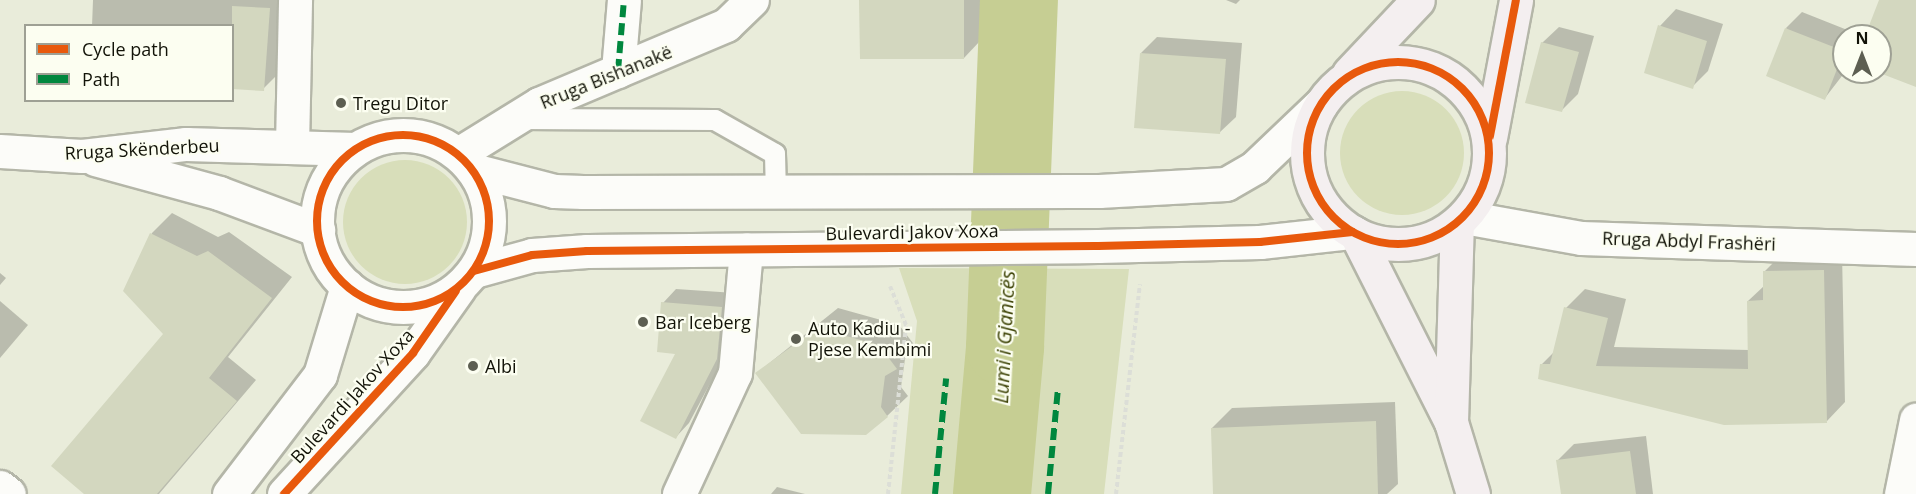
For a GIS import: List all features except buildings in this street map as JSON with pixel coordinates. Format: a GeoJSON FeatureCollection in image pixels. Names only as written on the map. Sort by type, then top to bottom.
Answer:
{"type":"FeatureCollection","features":[{"type":"Feature","properties":{"kind":"main road"},"geometry":{"type":"LineString","coordinates":[[292,146],[294,0]]}},
{"type":"Feature","properties":{"kind":"main road"},"geometry":{"type":"LineString","coordinates":[[618,71],[624,0]]}},
{"type":"Feature","properties":{"kind":"main road","name":"Rruga Bishanakë"},"geometry":{"type":"LineString","coordinates":[[466,162],[511,119],[726,25],[752,0]]}},
{"type":"Feature","properties":{"kind":"main road"},"geometry":{"type":"LineString","coordinates":[[466,162],[489,210],[484,253],[467,279],[423,305],[403,307],[383,305],[347,286],[327,261],[318,230],[322,194],[355,149],[408,135],[466,162],[554,191],[776,194],[936,193],[1099,191],[1226,184],[1255,167],[1329,95],[1418,0]]}},
{"type":"Feature","properties":{"kind":"main road"},"geometry":{"type":"LineString","coordinates":[[1354,233],[1407,244],[1460,220],[1482,190],[1516,0]]}},
{"type":"Feature","properties":{"kind":"main road"},"geometry":{"type":"LineString","coordinates":[[1473,494],[1450,422],[1354,233],[1320,200],[1308,169],[1308,135],[1329,95],[1386,63],[1430,68],[1459,84],[1473,101],[1489,142]]}},
{"type":"Feature","properties":{"kind":"main road","name":"Rruga Skënderbeu"},"geometry":{"type":"LineString","coordinates":[[0,151],[82,156],[153,145],[355,149]]}},
{"type":"Feature","properties":{"kind":"main road"},"geometry":{"type":"LineString","coordinates":[[82,156],[219,193],[318,230]]}},
{"type":"Feature","properties":{"kind":"main road"},"geometry":{"type":"LineString","coordinates":[[1450,422],[1460,220]]}},
{"type":"Feature","properties":{"kind":"main road","name":"Rruga Abdyl Frashëri"},"geometry":{"type":"LineString","coordinates":[[1460,220],[1581,238],[1916,249]]}},
{"type":"Feature","properties":{"kind":"main road","name":"Bulevardi Jakov Xoxa"},"geometry":{"type":"LineString","coordinates":[[284,494],[413,353],[467,279],[532,255],[746,249],[1260,242],[1354,233]]}},
{"type":"Feature","properties":{"kind":"main road"},"geometry":{"type":"LineString","coordinates":[[679,494],[735,373],[746,249]]}},
{"type":"Feature","properties":{"kind":"main road","name":"Bulevardi Jakov Xoxa"},"geometry":{"type":"LineString","coordinates":[[229,494],[320,375],[333,348],[347,286]]}},
{"type":"Feature","properties":{"kind":"main road"},"geometry":{"type":"LineString","coordinates":[[1901,494],[1916,420]]}},
{"type":"Feature","properties":{"kind":"main road"},"geometry":{"type":"LineString","coordinates":[[0,487],[9,494]]}},
{"type":"Feature","properties":{"kind":"lane"},"geometry":{"type":"LineString","coordinates":[[511,119],[715,120],[775,154],[776,194]]}},
{"type":"Feature","properties":{"kind":"path"},"geometry":{"type":"LineString","coordinates":[[1116,494],[1145,245]]}},
{"type":"Feature","properties":{"kind":"path"},"geometry":{"type":"LineString","coordinates":[[874,248],[906,325],[888,494]]}},
{"type":"Feature","properties":{"kind":"green space"},"geometry":{"type":"Polygon","coordinates":[[[1402,91],[1426,96],[1446,109],[1459,129],[1464,153],[1459,177],[1446,197],[1426,210],[1402,215],[1378,210],[1358,197],[1345,177],[1340,153],[1345,129],[1358,109],[1378,96],[1402,91]]]}},
{"type":"Feature","properties":{"kind":"green space"},"geometry":{"type":"Polygon","coordinates":[[[405,160],[429,165],[449,178],[462,198],[467,222],[462,246],[449,266],[429,279],[405,284],[381,279],[361,266],[348,246],[343,222],[348,198],[361,178],[381,165],[405,160]]]}},
{"type":"Feature","properties":{"kind":"green space"},"geometry":{"type":"Polygon","coordinates":[[[899,268],[1129,269],[1104,494],[901,494],[917,321],[899,268]]]}},
{"type":"Feature","properties":{"kind":"waterway","name":"Lumi i Gjanicës"},"geometry":{"type":"LineString","coordinates":[[992,494],[1005,347],[1019,0]]}},
{"type":"Feature","properties":{"kind":"marked path"},"geometry":{"type":"LineString","coordinates":[[618,71],[624,0]]}},
{"type":"Feature","properties":{"kind":"marked path"},"geometry":{"type":"LineString","coordinates":[[935,494],[946,379]]}},
{"type":"Feature","properties":{"kind":"marked path"},"geometry":{"type":"LineString","coordinates":[[1048,494],[1058,389]]}},
{"type":"Feature","properties":{"kind":"cycle path"},"geometry":{"type":"LineString","coordinates":[[1490,136],[1516,0]]}},
{"type":"Feature","properties":{"kind":"cycle path"},"geometry":{"type":"LineString","coordinates":[[1398,62],[1416,63],[1433,69],[1449,77],[1463,88],[1474,102],[1482,118],[1488,135],[1489,153],[1488,171],[1482,188],[1474,204],[1463,218],[1449,229],[1433,237],[1416,243],[1398,244],[1380,243],[1363,237],[1347,229],[1333,218],[1322,204],[1314,188],[1308,171],[1307,153],[1308,135],[1314,118],[1322,102],[1333,88],[1347,77],[1363,69],[1380,63],[1398,62]]}},
{"type":"Feature","properties":{"kind":"cycle path"},"geometry":{"type":"LineString","coordinates":[[403,135],[436,142],[464,160],[482,188],[489,221],[482,254],[464,282],[436,300],[403,307],[370,300],[342,282],[324,254],[317,221],[324,188],[342,160],[370,142],[403,135]]}},
{"type":"Feature","properties":{"kind":"cycle path"},"geometry":{"type":"LineString","coordinates":[[474,271],[532,255],[587,251],[1098,246],[1260,242],[1352,232]]}},
{"type":"Feature","properties":{"kind":"cycle path"},"geometry":{"type":"LineString","coordinates":[[284,494],[413,353],[456,291]]}},
{"type":"Feature","properties":{"kind":"place","name":"Tregu Ditor"},"geometry":{"type":"Point","coordinates":[341,103]}},
{"type":"Feature","properties":{"kind":"place","name":"Bar Iceberg"},"geometry":{"type":"Point","coordinates":[643,322]}},
{"type":"Feature","properties":{"kind":"place","name":"Auto Kadiu - Pjese Kembimi"},"geometry":{"type":"Point","coordinates":[796,339]}},
{"type":"Feature","properties":{"kind":"place","name":"Albi"},"geometry":{"type":"Point","coordinates":[473,366]}}]}
